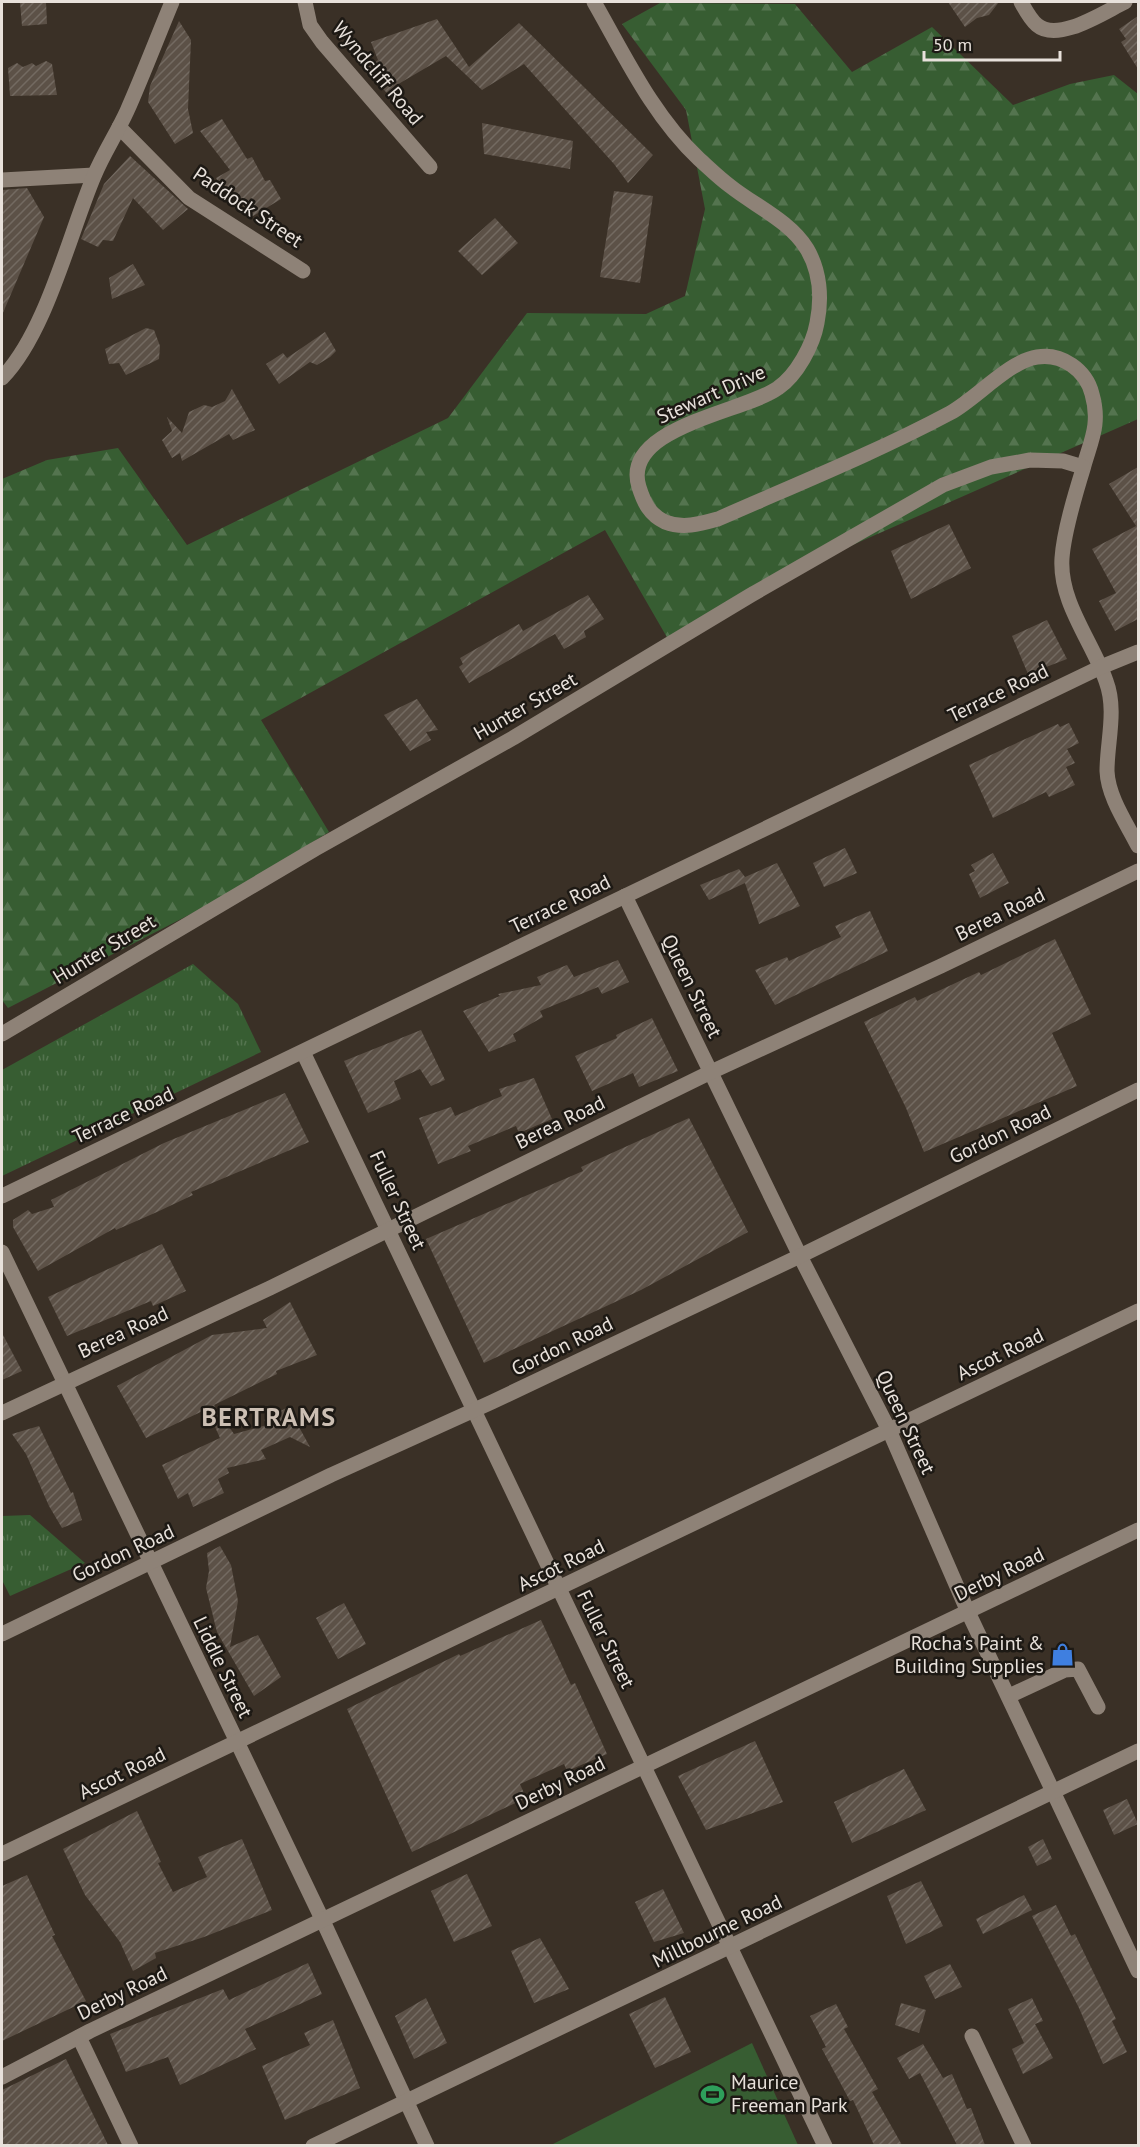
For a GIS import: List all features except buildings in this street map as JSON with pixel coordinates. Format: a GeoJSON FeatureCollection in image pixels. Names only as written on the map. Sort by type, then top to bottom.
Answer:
{"type":"FeatureCollection","features":[{"type":"Feature","properties":{"kind":"street"},"geometry":{"type":"LineString","coordinates":[[2,378],[22,352],[38,320],[94,175],[119,128],[172,2]]}},
{"type":"Feature","properties":{"kind":"street","name":"Wyndcliff Road"},"geometry":{"type":"LineString","coordinates":[[304,2],[310,25],[322,42],[430,167]]}},
{"type":"Feature","properties":{"kind":"street","name":"Stewart Drive"},"geometry":{"type":"LineString","coordinates":[[594,2],[640,83],[664,119],[698,158],[729,186],[789,228],[806,248],[816,270],[820,298],[817,325],[810,346],[795,370],[779,388],[669,433],[650,446],[640,463],[637,482],[643,500],[654,517],[673,525],[694,526],[718,519],[928,425],[976,397],[1025,360],[1044,356],[1064,360],[1073,365],[1083,375],[1092,393],[1095,431],[1091,449],[1083,467]]}},
{"type":"Feature","properties":{"kind":"street"},"geometry":{"type":"LineString","coordinates":[[1020,2],[1036,25],[1047,30],[1062,31],[1125,2]]}},
{"type":"Feature","properties":{"kind":"street","name":"Paddock Street"},"geometry":{"type":"LineString","coordinates":[[119,128],[189,198],[303,271]]}},
{"type":"Feature","properties":{"kind":"street"},"geometry":{"type":"LineString","coordinates":[[2,180],[94,175]]}},
{"type":"Feature","properties":{"kind":"street","name":"Hunter Street"},"geometry":{"type":"LineString","coordinates":[[2,1034],[315,849],[513,738],[751,595],[943,485],[991,467],[1030,460],[1063,461],[1083,467]]}},
{"type":"Feature","properties":{"kind":"street"},"geometry":{"type":"LineString","coordinates":[[1083,467],[1062,556],[1063,576],[1067,596],[1101,667],[1111,699],[1109,784],[1138,846]]}},
{"type":"Feature","properties":{"kind":"street","name":"Terrace Road"},"geometry":{"type":"LineString","coordinates":[[2,1196],[1101,667],[1138,652]]}},
{"type":"Feature","properties":{"kind":"street","name":"Berea Road"},"geometry":{"type":"LineString","coordinates":[[2,1413],[270,1288],[388,1228],[711,1072],[1138,871]]}},
{"type":"Feature","properties":{"kind":"street","name":"Queen Street"},"geometry":{"type":"LineString","coordinates":[[625,896],[800,1256],[889,1430],[968,1612],[1137,1966]]}},
{"type":"Feature","properties":{"kind":"street","name":"Fuller Street"},"geometry":{"type":"LineString","coordinates":[[303,1052],[825,2145]]}},
{"type":"Feature","properties":{"kind":"street","name":"Gordon Road"},"geometry":{"type":"LineString","coordinates":[[2,1634],[331,1475],[475,1410],[800,1256],[1138,1089]]}},
{"type":"Feature","properties":{"kind":"street","name":"Liddle Street"},"geometry":{"type":"LineString","coordinates":[[2,1252],[149,1564],[323,1921],[427,2145]]}},
{"type":"Feature","properties":{"kind":"street","name":"Ascot Road"},"geometry":{"type":"LineString","coordinates":[[2,1854],[559,1590],[1138,1311]]}},
{"type":"Feature","properties":{"kind":"street","name":"Derby Road"},"geometry":{"type":"LineString","coordinates":[[2,2077],[79,2037],[1138,1530]]}},
{"type":"Feature","properties":{"kind":"street"},"geometry":{"type":"LineString","coordinates":[[1009,1696],[1065,1670],[1078,1669],[1098,1707]]}},
{"type":"Feature","properties":{"kind":"street","name":"Millbourne Road"},"geometry":{"type":"LineString","coordinates":[[313,2145],[730,1948],[1138,1751]]}},
{"type":"Feature","properties":{"kind":"street"},"geometry":{"type":"LineString","coordinates":[[972,2036],[1024,2145]]}},
{"type":"Feature","properties":{"kind":"street"},"geometry":{"type":"LineString","coordinates":[[79,2037],[131,2145]]}},
{"type":"Feature","properties":{"kind":"green space"},"geometry":{"type":"Polygon","coordinates":[[[660,3],[795,4],[852,72],[932,27],[1013,105],[1070,84],[1114,75],[1138,94],[1138,419],[762,585],[672,646],[605,530],[261,720],[329,832],[218,900],[8,1008],[2,1000],[2,479],[47,460],[118,448],[187,545],[448,418],[527,313],[646,314],[685,296],[705,209],[686,110],[622,24],[660,3]]]}},
{"type":"Feature","properties":{"kind":"green space"},"geometry":{"type":"Polygon","coordinates":[[[193,964],[238,1004],[261,1052],[2,1176],[2,1070],[193,964]]]}},
{"type":"Feature","properties":{"kind":"green space"},"geometry":{"type":"Polygon","coordinates":[[[30,1515],[85,1563],[10,1596],[2,1580],[2,1516],[30,1515]]]}},
{"type":"Feature","properties":{"kind":"green space","name":"Maurice Freeman Park"},"geometry":{"type":"Polygon","coordinates":[[[752,2043],[798,2145],[551,2145],[752,2043]]]}},
{"type":"Feature","properties":{"kind":"place","name":"Rocha's Paint & Building Supplies"},"geometry":{"type":"Point","coordinates":[1062,1655]}},
{"type":"Feature","properties":{"kind":"place","name":"Maurice Freeman Park"},"geometry":{"type":"Point","coordinates":[713,2094]}},
{"type":"Feature","properties":{"kind":"district","name":"BERTRAMS"},"geometry":{"type":"Point","coordinates":[269,1417]}}]}
